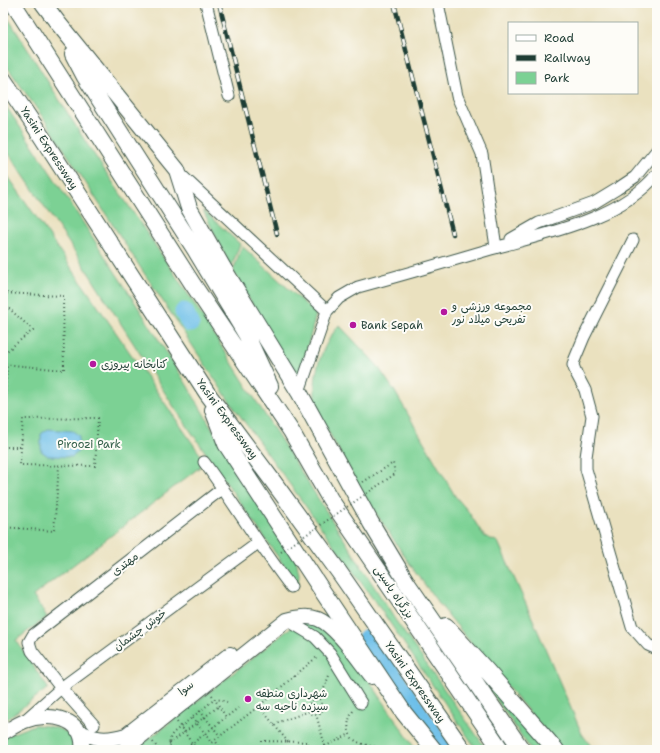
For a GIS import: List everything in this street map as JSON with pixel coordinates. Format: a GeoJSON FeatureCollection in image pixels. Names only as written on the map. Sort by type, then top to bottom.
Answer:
{"type":"FeatureCollection","features":[{"type":"Feature","properties":{"kind":"highway"},"geometry":{"type":"LineString","coordinates":[[13,3],[192,283],[290,431]]}},
{"type":"Feature","properties":{"kind":"highway"},"geometry":{"type":"LineString","coordinates":[[43,3],[58,24],[177,170],[189,208],[223,268],[299,392],[352,489],[407,583],[522,750]]}},
{"type":"Feature","properties":{"kind":"highway"},"geometry":{"type":"LineString","coordinates":[[58,24],[86,77],[196,251],[246,334],[290,431]]}},
{"type":"Feature","properties":{"kind":"highway","name":"Yasini Expressway"},"geometry":{"type":"LineString","coordinates":[[3,79],[207,393],[339,572],[463,750]]}},
{"type":"Feature","properties":{"kind":"highway"},"geometry":{"type":"LineString","coordinates":[[207,393],[226,444],[404,713],[434,750]]}},
{"type":"Feature","properties":{"kind":"highway","name":"بزرگراه یاسینی"},"geometry":{"type":"LineString","coordinates":[[290,431],[330,499],[501,750]]}},
{"type":"Feature","properties":{"kind":"highway"},"geometry":{"type":"LineString","coordinates":[[407,583],[488,670],[556,750]]}},
{"type":"Feature","properties":{"kind":"main road","name":"سوا"},"geometry":{"type":"LineString","coordinates":[[77,730],[88,736],[101,739],[114,739],[126,735],[279,616],[283,617],[285,622]]}},
{"type":"Feature","properties":{"kind":"main road","name":"سوا"},"geometry":{"type":"LineString","coordinates":[[124,750],[285,622],[299,617],[320,619],[328,624],[404,713],[423,750]]}},
{"type":"Feature","properties":{"kind":"main road"},"geometry":{"type":"LineString","coordinates":[[3,733],[25,721],[44,716],[64,719],[71,723],[77,730],[81,738],[82,750]]}},
{"type":"Feature","properties":{"kind":"street"},"geometry":{"type":"LineString","coordinates":[[206,3],[229,96]]}},
{"type":"Feature","properties":{"kind":"street"},"geometry":{"type":"LineString","coordinates":[[438,3],[456,96],[482,154],[496,247]]}},
{"type":"Feature","properties":{"kind":"street"},"geometry":{"type":"LineString","coordinates":[[496,247],[539,223],[594,202],[617,189],[635,177],[657,150]]}},
{"type":"Feature","properties":{"kind":"street"},"geometry":{"type":"LineString","coordinates":[[177,170],[327,310]]}},
{"type":"Feature","properties":{"kind":"street"},"geometry":{"type":"LineString","coordinates":[[299,392],[327,310],[339,298],[358,287],[496,247],[540,236],[599,216],[633,196],[651,182],[657,174]]}},
{"type":"Feature","properties":{"kind":"street"},"geometry":{"type":"LineString","coordinates":[[633,240],[584,337],[574,365],[576,374],[586,390],[592,416],[586,457],[586,469],[632,627],[648,645],[657,649]]}},
{"type":"Feature","properties":{"kind":"street"},"geometry":{"type":"LineString","coordinates":[[204,462],[223,488],[258,543],[291,587]]}},
{"type":"Feature","properties":{"kind":"street","name":"مهتدی"},"geometry":{"type":"LineString","coordinates":[[61,688],[32,651],[29,642],[33,635],[223,488]]}},
{"type":"Feature","properties":{"kind":"street","name":"خوش چشمان"},"geometry":{"type":"LineString","coordinates":[[25,721],[61,688],[258,543]]}},
{"type":"Feature","properties":{"kind":"street"},"geometry":{"type":"LineString","coordinates":[[285,622],[315,637],[330,654],[357,707]]}},
{"type":"Feature","properties":{"kind":"street"},"geometry":{"type":"LineString","coordinates":[[61,688],[94,725]]}},
{"type":"Feature","properties":{"kind":"path"},"geometry":{"type":"LineString","coordinates":[[3,293],[63,296],[64,370],[3,364]]}},
{"type":"Feature","properties":{"kind":"path"},"geometry":{"type":"LineString","coordinates":[[3,305],[4,304],[33,330],[3,354]]}},
{"type":"Feature","properties":{"kind":"path"},"geometry":{"type":"LineString","coordinates":[[3,360],[7,364],[3,439]]}},
{"type":"Feature","properties":{"kind":"path"},"geometry":{"type":"LineString","coordinates":[[98,418],[95,466],[20,465],[21,447],[23,419],[98,418]]}},
{"type":"Feature","properties":{"kind":"path"},"geometry":{"type":"LineString","coordinates":[[3,447],[21,447]]}},
{"type":"Feature","properties":{"kind":"path"},"geometry":{"type":"LineString","coordinates":[[281,552],[395,474],[393,463],[352,489]]}},
{"type":"Feature","properties":{"kind":"path"},"geometry":{"type":"LineString","coordinates":[[3,528],[54,531],[59,465]]}},
{"type":"Feature","properties":{"kind":"path"},"geometry":{"type":"LineString","coordinates":[[192,718],[205,733],[211,743],[259,706],[320,654]]}},
{"type":"Feature","properties":{"kind":"path"},"geometry":{"type":"LineString","coordinates":[[320,699],[311,701],[308,708],[312,714],[320,714],[323,709],[320,699],[330,672]]}},
{"type":"Feature","properties":{"kind":"path"},"geometry":{"type":"LineString","coordinates":[[205,686],[226,717]]}},
{"type":"Feature","properties":{"kind":"path"},"geometry":{"type":"LineString","coordinates":[[172,750],[169,744],[169,739],[173,732],[215,699],[227,702]]}},
{"type":"Feature","properties":{"kind":"path"},"geometry":{"type":"LineString","coordinates":[[169,744],[219,706]]}},
{"type":"Feature","properties":{"kind":"path"},"geometry":{"type":"LineString","coordinates":[[259,706],[288,742]]}},
{"type":"Feature","properties":{"kind":"path"},"geometry":{"type":"LineString","coordinates":[[357,707],[348,720],[350,738],[358,743],[392,749]]}},
{"type":"Feature","properties":{"kind":"path"},"geometry":{"type":"LineString","coordinates":[[184,750],[238,708]]}},
{"type":"Feature","properties":{"kind":"path"},"geometry":{"type":"LineString","coordinates":[[200,711],[220,736]]}},
{"type":"Feature","properties":{"kind":"path"},"geometry":{"type":"LineString","coordinates":[[274,724],[310,711]]}},
{"type":"Feature","properties":{"kind":"path"},"geometry":{"type":"LineString","coordinates":[[170,713],[197,750]]}},
{"type":"Feature","properties":{"kind":"path"},"geometry":{"type":"LineString","coordinates":[[316,714],[325,746],[329,750]]}},
{"type":"Feature","properties":{"kind":"path"},"geometry":{"type":"LineString","coordinates":[[318,750],[350,734]]}},
{"type":"Feature","properties":{"kind":"path"},"geometry":{"type":"LineString","coordinates":[[215,740],[221,750]]}},
{"type":"Feature","properties":{"kind":"path"},"geometry":{"type":"LineString","coordinates":[[262,750],[262,741],[308,742],[308,750]]}},
{"type":"Feature","properties":{"kind":"green space"},"geometry":{"type":"Polygon","coordinates":[[[3,10],[87,144],[192,300],[396,621],[487,750],[477,750],[381,610],[230,402],[49,126],[3,61],[3,10]]]}},
{"type":"Feature","properties":{"kind":"green space"},"geometry":{"type":"Polygon","coordinates":[[[3,102],[140,310],[216,435],[296,559],[299,574],[298,586],[174,407],[79,258],[3,145],[3,102]]]}},
{"type":"Feature","properties":{"kind":"green space","name":"Piroozi Park"},"geometry":{"type":"Polygon","coordinates":[[[3,169],[202,457],[200,467],[33,596],[47,617],[16,640],[48,688],[3,722],[3,169]]]}},
{"type":"Feature","properties":{"kind":"green space"},"geometry":{"type":"Polygon","coordinates":[[[203,210],[240,244],[231,268],[203,210]]]}},
{"type":"Feature","properties":{"kind":"green space"},"geometry":{"type":"Polygon","coordinates":[[[242,246],[316,314],[298,384],[233,271],[242,246]]]}},
{"type":"Feature","properties":{"kind":"green space"},"geometry":{"type":"Polygon","coordinates":[[[339,325],[376,364],[394,390],[455,496],[468,511],[484,536],[498,542],[582,734],[594,750],[562,750],[497,675],[436,600],[407,560],[362,492],[316,409],[315,386],[318,365],[326,345],[339,325]]]}},
{"type":"Feature","properties":{"kind":"green space"},"geometry":{"type":"Polygon","coordinates":[[[297,623],[318,623],[358,664],[416,750],[135,750],[297,623]]]}},
{"type":"Feature","properties":{"kind":"green space"},"geometry":{"type":"Polygon","coordinates":[[[454,638],[550,750],[531,750],[454,638]]]}},
{"type":"Feature","properties":{"kind":"green space"},"geometry":{"type":"Polygon","coordinates":[[[34,725],[54,727],[67,733],[74,743],[74,750],[3,750],[3,737],[34,725]]]}},
{"type":"Feature","properties":{"kind":"water"},"geometry":{"type":"Polygon","coordinates":[[[48,429],[73,431],[79,436],[78,452],[72,457],[48,456],[41,451],[41,434],[48,429]]]}},
{"type":"Feature","properties":{"kind":"waterway"},"geometry":{"type":"LineString","coordinates":[[184,312],[190,323]]}},
{"type":"Feature","properties":{"kind":"waterway"},"geometry":{"type":"LineString","coordinates":[[367,638],[444,750]]}},
{"type":"Feature","properties":{"kind":"railway"},"geometry":{"type":"LineString","coordinates":[[219,3],[277,234]]}},
{"type":"Feature","properties":{"kind":"railway"},"geometry":{"type":"LineString","coordinates":[[394,3],[453,234]]}},
{"type":"Feature","properties":{"kind":"place","name":"مجموعه ورزشی و تفریحی میلاد نور"},"geometry":{"type":"Point","coordinates":[444,312]}},
{"type":"Feature","properties":{"kind":"place","name":"Bank Sepah"},"geometry":{"type":"Point","coordinates":[353,325]}},
{"type":"Feature","properties":{"kind":"place","name":"کتابخانه پیروزی"},"geometry":{"type":"Point","coordinates":[93,364]}},
{"type":"Feature","properties":{"kind":"place","name":"شهرداری منطقه سیزده ناحیه سه"},"geometry":{"type":"Point","coordinates":[248,699]}}]}
